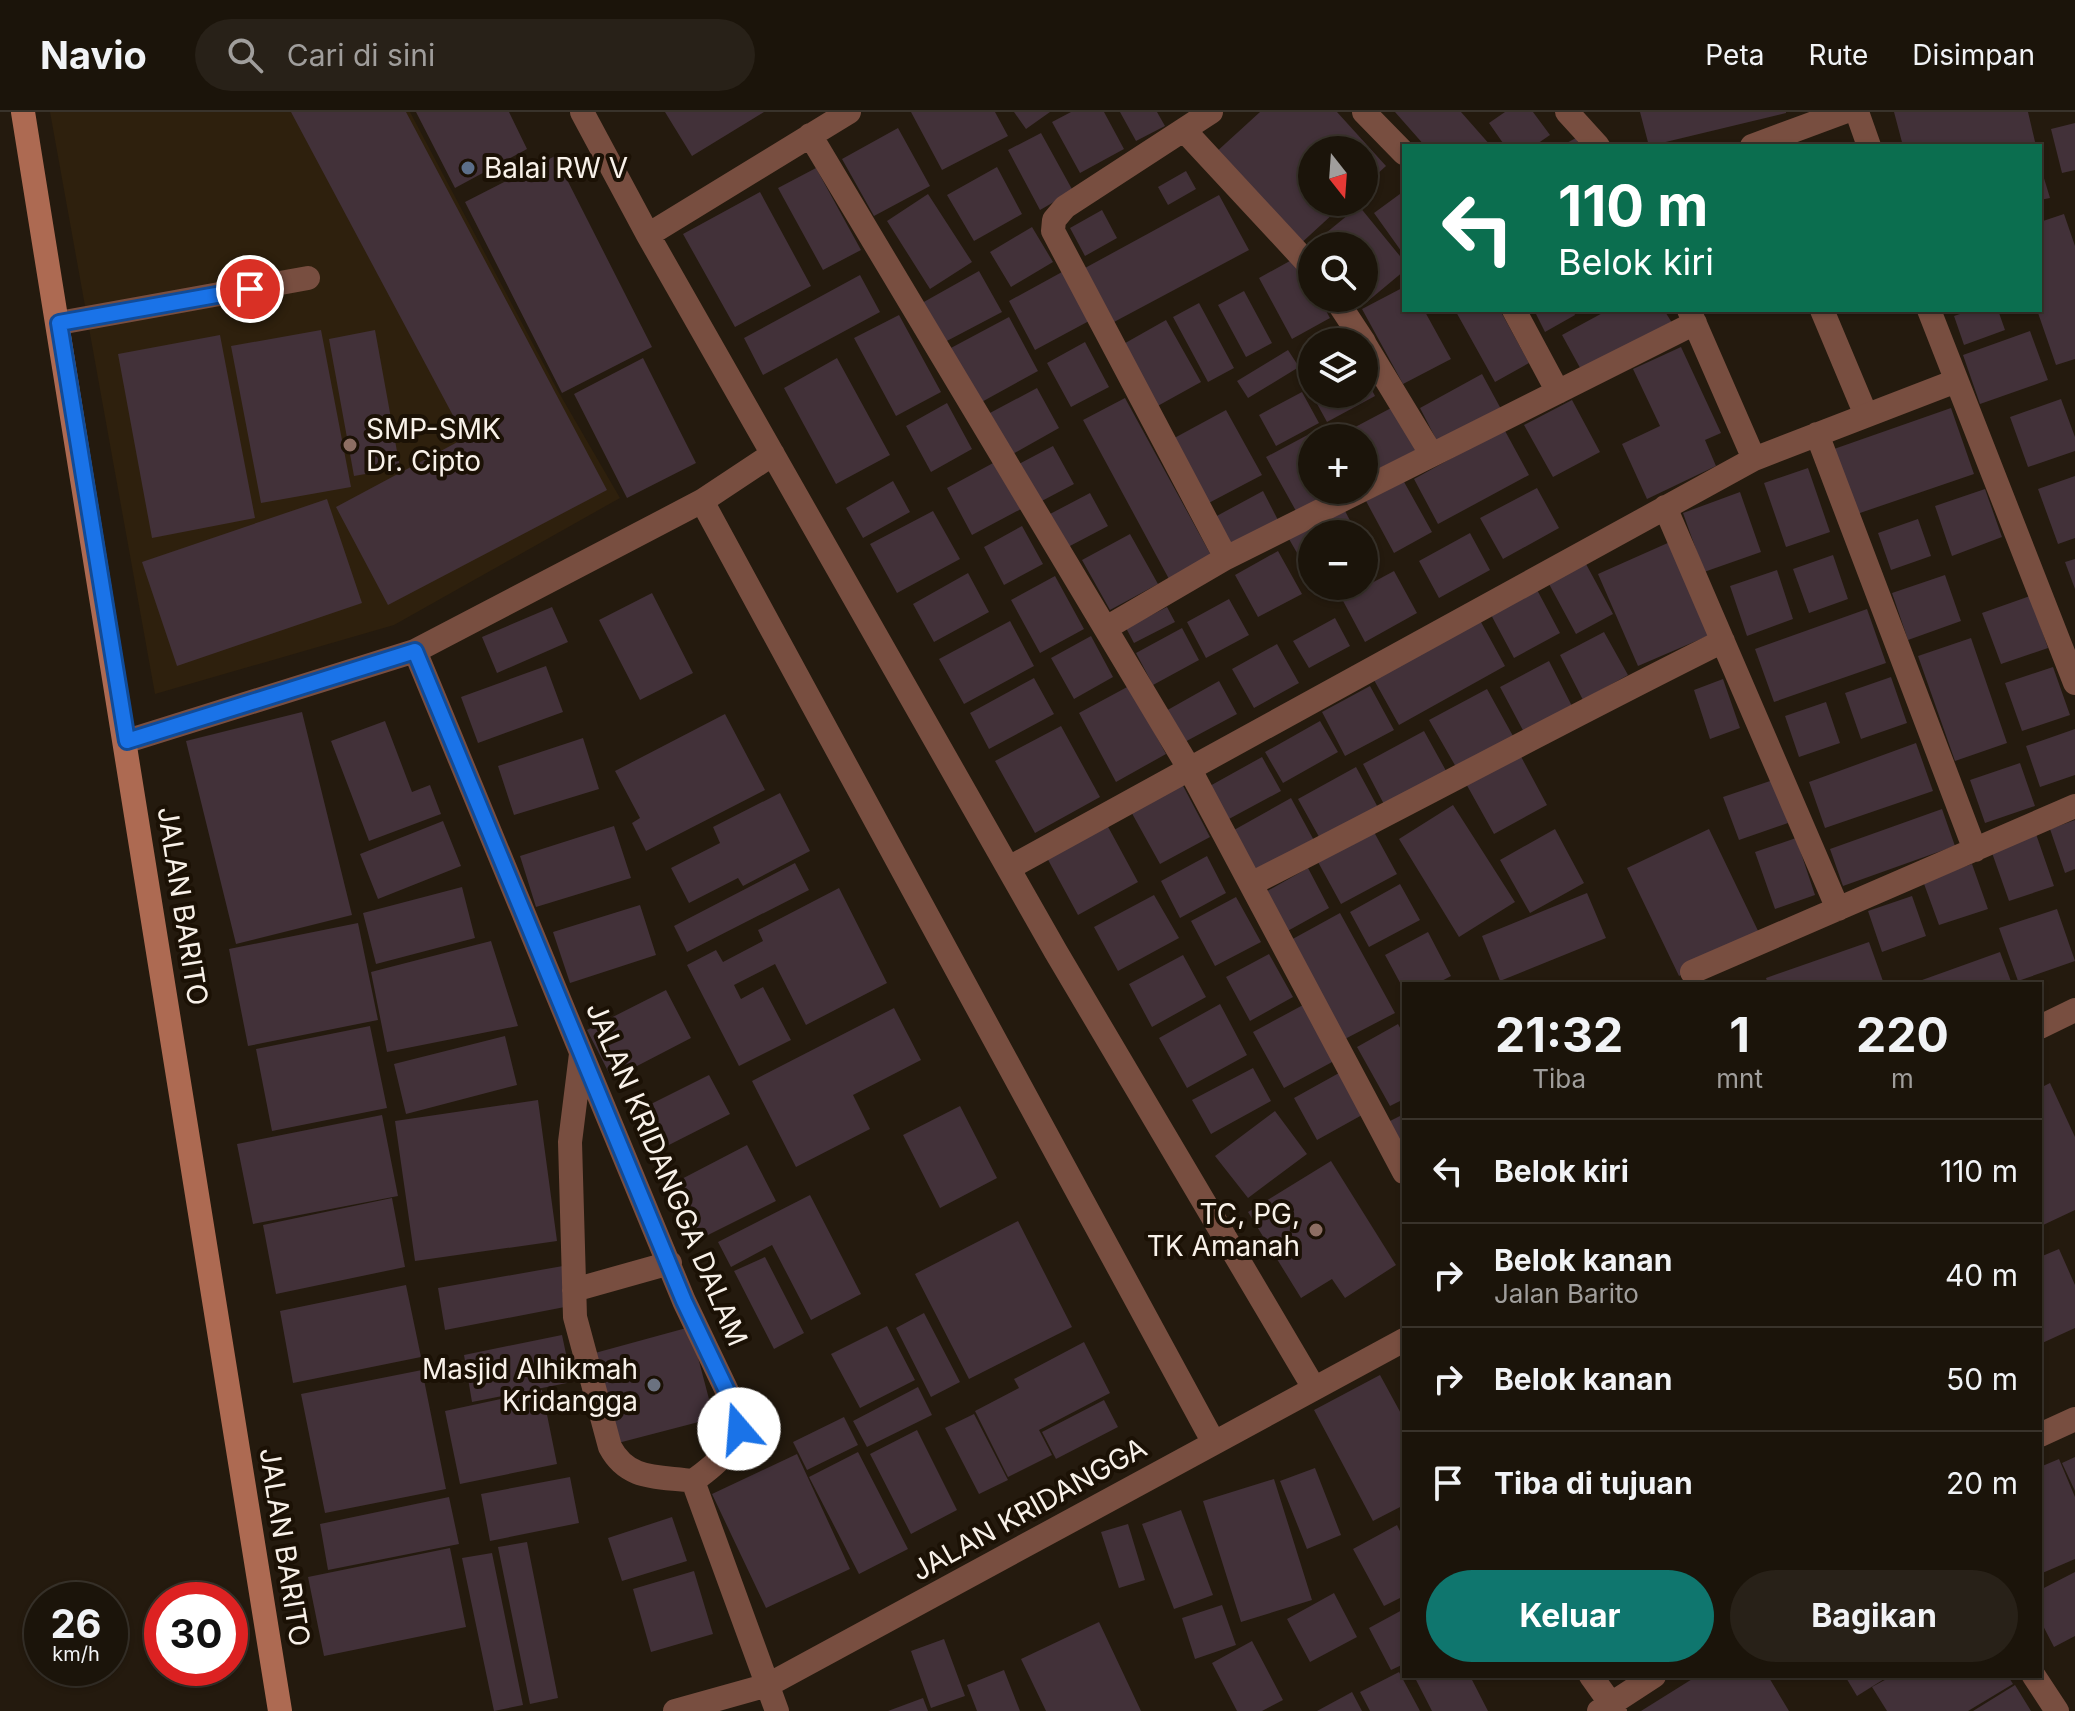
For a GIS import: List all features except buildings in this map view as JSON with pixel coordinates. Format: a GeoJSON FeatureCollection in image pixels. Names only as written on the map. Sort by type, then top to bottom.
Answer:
{"type":"FeatureCollection","features":[{"type":"Feature","properties":{"kind":"street","name":"JALAN BARITO"},"geometry":{"type":"LineString","coordinates":[[23,112],[127,741],[280,1711]]}},
{"type":"Feature","properties":{"kind":"street"},"geometry":{"type":"LineString","coordinates":[[582,112],[648,235],[1009,868],[1314,1388]]}},
{"type":"Feature","properties":{"kind":"street"},"geometry":{"type":"LineString","coordinates":[[648,235],[849,112]]}},
{"type":"Feature","properties":{"kind":"street"},"geometry":{"type":"LineString","coordinates":[[1211,112],[1065,207],[1054,220],[1053,231],[1226,558]]}},
{"type":"Feature","properties":{"kind":"street"},"geometry":{"type":"LineString","coordinates":[[1364,112],[1402,151]]}},
{"type":"Feature","properties":{"kind":"street"},"geometry":{"type":"LineString","coordinates":[[1567,112],[1596,144]]}},
{"type":"Feature","properties":{"kind":"street"},"geometry":{"type":"LineString","coordinates":[[1757,144],[1844,112]]}},
{"type":"Feature","properties":{"kind":"street"},"geometry":{"type":"LineString","coordinates":[[1857,112],[1868,144]]}},
{"type":"Feature","properties":{"kind":"street"},"geometry":{"type":"LineString","coordinates":[[1184,130],[1298,253]]}},
{"type":"Feature","properties":{"kind":"street"},"geometry":{"type":"LineString","coordinates":[[810,135],[1189,768],[1402,1168]]}},
{"type":"Feature","properties":{"kind":"street"},"geometry":{"type":"LineString","coordinates":[[59,323],[308,278]]}},
{"type":"Feature","properties":{"kind":"street"},"geometry":{"type":"LineString","coordinates":[[1515,312],[1558,392]]}},
{"type":"Feature","properties":{"kind":"street"},"geometry":{"type":"LineString","coordinates":[[1823,312],[1866,415]]}},
{"type":"Feature","properties":{"kind":"street"},"geometry":{"type":"LineString","coordinates":[[1930,312],[2075,683]]}},
{"type":"Feature","properties":{"kind":"street"},"geometry":{"type":"LineString","coordinates":[[1378,482],[1558,392],[1692,316],[1754,459]]}},
{"type":"Feature","properties":{"kind":"street"},"geometry":{"type":"LineString","coordinates":[[1378,365],[1432,455]]}},
{"type":"Feature","properties":{"kind":"street"},"geometry":{"type":"LineString","coordinates":[[1009,868],[1754,459],[1956,381]]}},
{"type":"Feature","properties":{"kind":"street"},"geometry":{"type":"LineString","coordinates":[[1817,434],[1975,850]]}},
{"type":"Feature","properties":{"kind":"street"},"geometry":{"type":"LineString","coordinates":[[127,741],[415,651],[702,501],[773,454]]}},
{"type":"Feature","properties":{"kind":"street"},"geometry":{"type":"LineString","coordinates":[[702,501],[1214,1443]]}},
{"type":"Feature","properties":{"kind":"street"},"geometry":{"type":"LineString","coordinates":[[1106,628],[1226,558],[1333,504]]}},
{"type":"Feature","properties":{"kind":"street"},"geometry":{"type":"LineString","coordinates":[[1665,507],[1838,909]]}},
{"type":"Feature","properties":{"kind":"street"},"geometry":{"type":"LineString","coordinates":[[1251,884],[1433,792],[1517,744],[1723,641]]}},
{"type":"Feature","properties":{"kind":"street","name":"JALAN KRIDANGGA DALAM"},"geometry":{"type":"LineString","coordinates":[[415,651],[670,1263],[737,1412],[739,1429],[731,1447],[693,1481]]}},
{"type":"Feature","properties":{"kind":"street"},"geometry":{"type":"LineString","coordinates":[[1692,972],[2075,806]]}},
{"type":"Feature","properties":{"kind":"street"},"geometry":{"type":"LineString","coordinates":[[2042,1026],[2075,1010]]}},
{"type":"Feature","properties":{"kind":"street"},"geometry":{"type":"LineString","coordinates":[[582,1052],[570,1142],[575,1317],[610,1447],[619,1464],[635,1472],[693,1481],[777,1711]]}},
{"type":"Feature","properties":{"kind":"street"},"geometry":{"type":"LineString","coordinates":[[574,1290],[670,1263]]}},
{"type":"Feature","properties":{"kind":"street","name":"JALAN KRIDANGGA"},"geometry":{"type":"LineString","coordinates":[[675,1711],[768,1685],[1314,1388],[1400,1351]]}},
{"type":"Feature","properties":{"kind":"street"},"geometry":{"type":"LineString","coordinates":[[2042,1434],[2075,1419]]}},
{"type":"Feature","properties":{"kind":"street"},"geometry":{"type":"LineString","coordinates":[[1592,1678],[1608,1709],[1651,1678]]}},
{"type":"Feature","properties":{"kind":"street"},"geometry":{"type":"LineString","coordinates":[[2035,1678],[2057,1711]]}},
{"type":"Feature","properties":{"kind":"shaded area","name":"SMP-SMK Dr. Cipto"},"geometry":{"type":"Polygon","coordinates":[[[50,112],[410,112],[558,391],[620,498],[394,625],[155,694],[50,112]]]}},
{"type":"Feature","properties":{"kind":"place","name":"Balai RW V"},"geometry":{"type":"Point","coordinates":[468,168]}},
{"type":"Feature","properties":{"kind":"place","name":"SMP-SMK Dr. Cipto"},"geometry":{"type":"Point","coordinates":[350,445]}},
{"type":"Feature","properties":{"kind":"place","name":"TC, PG, TK Amanah"},"geometry":{"type":"Point","coordinates":[1316,1230]}},
{"type":"Feature","properties":{"kind":"place","name":"Masjid Alhikmah Kridangga"},"geometry":{"type":"Point","coordinates":[654,1385]}},
{"type":"Feature","properties":{"kind":"route"},"geometry":{"type":"LineString","coordinates":[[250,289],[59,323],[127,741],[415,651],[684,1301],[737,1412],[739,1429]]}}]}
